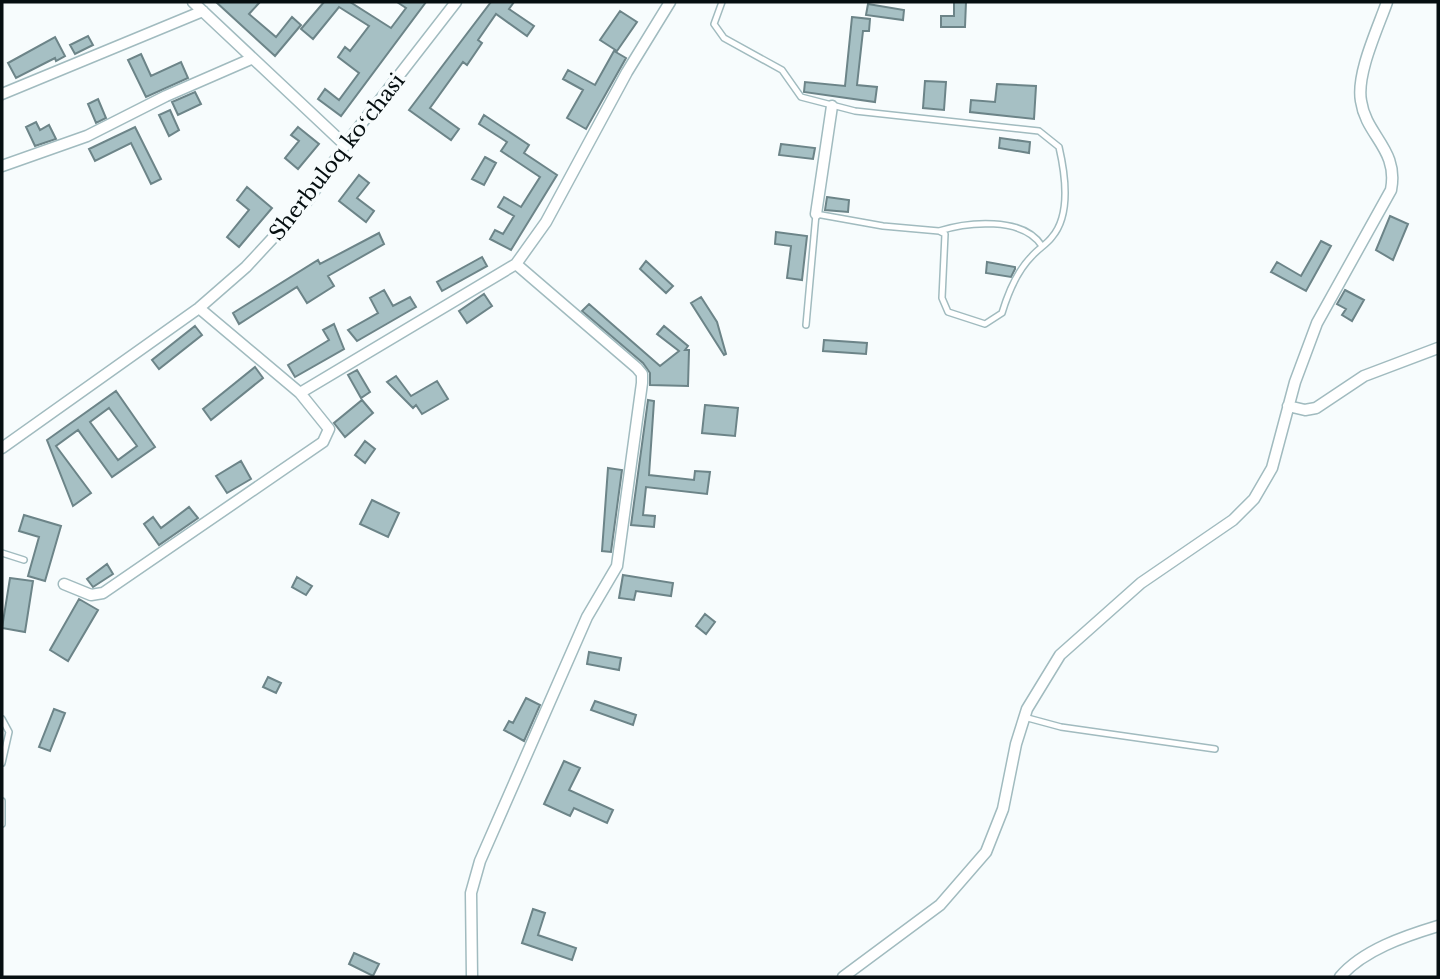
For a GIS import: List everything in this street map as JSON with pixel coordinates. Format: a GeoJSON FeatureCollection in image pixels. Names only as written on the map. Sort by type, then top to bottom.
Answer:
{"type":"FeatureCollection","features":[{"type":"Feature","properties":{"kind":"street"},"geometry":{"type":"LineString","coordinates":[[194,2],[251,59],[345,145]]}},
{"type":"Feature","properties":{"kind":"street","name":"Sherbuloq koʻchasi"},"geometry":{"type":"LineString","coordinates":[[2,448],[199,308],[276,238],[309,199],[345,145],[456,2]]}},
{"type":"Feature","properties":{"kind":"street"},"geometry":{"type":"LineString","coordinates":[[300,393],[516,264],[546,222],[627,72],[670,2]]}},
{"type":"Feature","properties":{"kind":"street"},"geometry":{"type":"LineString","coordinates":[[843,977],[940,905],[986,852],[1007,796],[1024,717],[1048,672],[1076,637],[1167,563],[1244,511],[1272,468],[1288,406],[1317,323],[1391,190],[1393,168],[1388,152],[1365,116],[1360,98],[1364,74],[1387,2]]}},
{"type":"Feature","properties":{"kind":"street"},"geometry":{"type":"LineString","coordinates":[[2,94],[203,11]]}},
{"type":"Feature","properties":{"kind":"street"},"geometry":{"type":"LineString","coordinates":[[2,166],[87,136],[166,96],[251,59]]}},
{"type":"Feature","properties":{"kind":"street"},"geometry":{"type":"LineString","coordinates":[[816,214],[832,106]]}},
{"type":"Feature","properties":{"kind":"street"},"geometry":{"type":"LineString","coordinates":[[471,977],[471,893],[480,861],[587,617],[617,566],[642,383],[642,374],[637,368],[516,264]]}},
{"type":"Feature","properties":{"kind":"street"},"geometry":{"type":"LineString","coordinates":[[64,584],[91,595],[103,593],[323,442],[329,429],[300,393],[199,308]]}},
{"type":"Feature","properties":{"kind":"street"},"geometry":{"type":"LineString","coordinates":[[1288,406],[1305,410],[1316,408],[1364,376],[1438,348]]}},
{"type":"Feature","properties":{"kind":"street"},"geometry":{"type":"LineString","coordinates":[[1340,977],[1349,967],[1404,936],[1438,926]]}},
{"type":"Feature","properties":{"kind":"lane"},"geometry":{"type":"LineString","coordinates":[[722,2],[714,24],[724,38],[782,70],[802,97],[832,106],[1039,131],[1059,147],[1064,189],[1061,219],[1053,237],[1029,258],[1008,292],[1002,313],[985,324],[948,312],[942,298],[945,234],[816,214],[806,325]]}},
{"type":"Feature","properties":{"kind":"lane"},"geometry":{"type":"LineString","coordinates":[[939,231],[957,225],[991,224],[1021,230],[1037,237],[1042,246]]}},
{"type":"Feature","properties":{"kind":"lane"},"geometry":{"type":"LineString","coordinates":[[2,553],[24,560]]}},
{"type":"Feature","properties":{"kind":"lane"},"geometry":{"type":"LineString","coordinates":[[1024,717],[1061,727],[1214,749]]}},
{"type":"Feature","properties":{"kind":"lane"},"geometry":{"type":"LineString","coordinates":[[2,719],[9,732],[2,763]]}},
{"type":"Feature","properties":{"kind":"lane"},"geometry":{"type":"LineString","coordinates":[[2,801],[2,824]]}},
{"type":"Feature","properties":{"kind":"building"},"geometry":{"type":"Polygon","coordinates":[[[216,2],[260,2],[249,14],[276,37],[292,17],[301,25],[275,56],[216,2]]]}},
{"type":"Feature","properties":{"kind":"building"},"geometry":{"type":"Polygon","coordinates":[[[324,2],[350,2],[391,28],[406,8],[397,2],[426,2],[341,116],[318,99],[325,89],[339,100],[359,73],[338,57],[345,47],[350,51],[369,26],[339,7],[313,39],[301,29],[324,2]]]}},
{"type":"Feature","properties":{"kind":"building"},"geometry":{"type":"Polygon","coordinates":[[[491,2],[514,2],[509,9],[534,26],[527,36],[496,14],[478,40],[482,43],[467,65],[463,62],[430,108],[459,129],[451,140],[409,110],[491,2]]]}},
{"type":"Feature","properties":{"kind":"building"},"geometry":{"type":"Polygon","coordinates":[[[954,2],[966,2],[965,27],[941,27],[941,16],[954,16],[954,2]]]}},
{"type":"Feature","properties":{"kind":"building"},"geometry":{"type":"Polygon","coordinates":[[[868,4],[904,10],[903,20],[866,15],[868,4]]]}},
{"type":"Feature","properties":{"kind":"building"},"geometry":{"type":"Polygon","coordinates":[[[620,11],[637,22],[617,51],[600,40],[620,11]]]}},
{"type":"Feature","properties":{"kind":"building"},"geometry":{"type":"Polygon","coordinates":[[[852,17],[870,19],[869,31],[863,31],[857,85],[877,87],[875,102],[804,92],[805,82],[845,86],[852,17]]]}},
{"type":"Feature","properties":{"kind":"building"},"geometry":{"type":"Polygon","coordinates":[[[88,36],[93,45],[75,54],[70,45],[88,36]]]}},
{"type":"Feature","properties":{"kind":"building"},"geometry":{"type":"Polygon","coordinates":[[[55,37],[65,56],[56,61],[55,58],[16,78],[8,63],[55,37]]]}},
{"type":"Feature","properties":{"kind":"building"},"geometry":{"type":"Polygon","coordinates":[[[614,51],[626,58],[586,129],[567,118],[583,90],[563,79],[568,70],[595,85],[614,51]]]}},
{"type":"Feature","properties":{"kind":"building"},"geometry":{"type":"Polygon","coordinates":[[[141,54],[151,76],[181,62],[188,78],[146,97],[128,60],[141,54]]]}},
{"type":"Feature","properties":{"kind":"building"},"geometry":{"type":"Polygon","coordinates":[[[925,81],[946,82],[944,110],[923,108],[925,81]]]}},
{"type":"Feature","properties":{"kind":"building"},"geometry":{"type":"Polygon","coordinates":[[[997,84],[1036,86],[1034,119],[970,112],[971,100],[995,102],[997,84]]]}},
{"type":"Feature","properties":{"kind":"building"},"geometry":{"type":"Polygon","coordinates":[[[195,92],[201,104],[178,115],[172,102],[195,92]]]}},
{"type":"Feature","properties":{"kind":"building"},"geometry":{"type":"Polygon","coordinates":[[[98,99],[106,118],[96,123],[88,104],[98,99]]]}},
{"type":"Feature","properties":{"kind":"building"},"geometry":{"type":"Polygon","coordinates":[[[170,110],[179,130],[169,136],[159,115],[170,110]]]}},
{"type":"Feature","properties":{"kind":"building"},"geometry":{"type":"Polygon","coordinates":[[[484,115],[529,145],[524,153],[557,175],[511,250],[490,239],[495,230],[503,234],[514,216],[498,207],[504,197],[521,207],[540,177],[501,151],[507,142],[479,124],[484,115]]]}},
{"type":"Feature","properties":{"kind":"building"},"geometry":{"type":"Polygon","coordinates":[[[36,122],[40,130],[49,125],[56,139],[35,146],[26,127],[36,122]]]}},
{"type":"Feature","properties":{"kind":"building"},"geometry":{"type":"Polygon","coordinates":[[[135,127],[161,179],[151,184],[131,143],[95,161],[89,149],[135,127]]]}},
{"type":"Feature","properties":{"kind":"building"},"geometry":{"type":"Polygon","coordinates":[[[298,127],[319,144],[298,169],[285,158],[299,141],[291,135],[298,127]]]}},
{"type":"Feature","properties":{"kind":"building"},"geometry":{"type":"Polygon","coordinates":[[[1000,138],[1030,142],[1029,153],[999,148],[1000,138]]]}},
{"type":"Feature","properties":{"kind":"building"},"geometry":{"type":"Polygon","coordinates":[[[781,144],[815,148],[813,159],[779,155],[781,144]]]}},
{"type":"Feature","properties":{"kind":"building"},"geometry":{"type":"Polygon","coordinates":[[[485,157],[496,163],[484,185],[472,179],[485,157]]]}},
{"type":"Feature","properties":{"kind":"building"},"geometry":{"type":"Polygon","coordinates":[[[359,175],[369,183],[357,198],[374,211],[366,222],[339,201],[359,175]]]}},
{"type":"Feature","properties":{"kind":"building"},"geometry":{"type":"Polygon","coordinates":[[[247,187],[272,208],[239,247],[227,237],[249,210],[237,200],[247,187]]]}},
{"type":"Feature","properties":{"kind":"building"},"geometry":{"type":"Polygon","coordinates":[[[827,197],[849,200],[848,212],[825,210],[827,197]]]}},
{"type":"Feature","properties":{"kind":"building"},"geometry":{"type":"Polygon","coordinates":[[[1390,216],[1408,224],[1393,260],[1376,250],[1390,216]]]}},
{"type":"Feature","properties":{"kind":"building"},"geometry":{"type":"Polygon","coordinates":[[[776,232],[807,236],[802,280],[787,278],[791,246],[775,244],[776,232]]]}},
{"type":"Feature","properties":{"kind":"building"},"geometry":{"type":"Polygon","coordinates":[[[379,233],[384,244],[328,276],[334,286],[307,303],[297,287],[239,324],[233,313],[318,260],[320,264],[379,233]]]}},
{"type":"Feature","properties":{"kind":"building"},"geometry":{"type":"Polygon","coordinates":[[[1321,241],[1331,246],[1306,291],[1271,272],[1277,262],[1301,276],[1321,241]]]}},
{"type":"Feature","properties":{"kind":"building"},"geometry":{"type":"Polygon","coordinates":[[[482,257],[487,266],[442,291],[437,282],[482,257]]]}},
{"type":"Feature","properties":{"kind":"building"},"geometry":{"type":"Polygon","coordinates":[[[646,261],[673,286],[666,293],[640,269],[646,261]]]}},
{"type":"Feature","properties":{"kind":"building"},"geometry":{"type":"Polygon","coordinates":[[[987,262],[1015,269],[1011,277],[986,273],[987,262]]]}},
{"type":"Feature","properties":{"kind":"building"},"geometry":{"type":"Polygon","coordinates":[[[384,290],[393,306],[410,297],[416,307],[357,341],[348,330],[378,313],[370,298],[384,290]]]}},
{"type":"Feature","properties":{"kind":"building"},"geometry":{"type":"Polygon","coordinates":[[[1345,290],[1364,300],[1352,321],[1342,315],[1346,309],[1337,304],[1345,290]]]}},
{"type":"Feature","properties":{"kind":"building"},"geometry":{"type":"Polygon","coordinates":[[[484,294],[492,306],[467,323],[459,311],[484,294]]]}},
{"type":"Feature","properties":{"kind":"building"},"geometry":{"type":"Polygon","coordinates":[[[701,297],[717,322],[726,354],[724,355],[691,303],[701,297]]]}},
{"type":"Feature","properties":{"kind":"building"},"geometry":{"type":"Polygon","coordinates":[[[589,304],[660,366],[679,351],[657,334],[664,326],[688,346],[685,350],[689,350],[688,386],[650,385],[650,373],[643,363],[582,311],[589,304]]]}},
{"type":"Feature","properties":{"kind":"building"},"geometry":{"type":"Polygon","coordinates":[[[334,324],[344,349],[295,377],[288,365],[329,340],[323,330],[334,324]]]}},
{"type":"Feature","properties":{"kind":"building"},"geometry":{"type":"Polygon","coordinates":[[[195,326],[202,335],[159,369],[152,360],[195,326]]]}},
{"type":"Feature","properties":{"kind":"building"},"geometry":{"type":"Polygon","coordinates":[[[824,340],[867,343],[866,354],[823,351],[824,340]]]}},
{"type":"Feature","properties":{"kind":"building"},"geometry":{"type":"Polygon","coordinates":[[[255,367],[263,378],[211,420],[203,409],[255,367]]]}},
{"type":"Feature","properties":{"kind":"building"},"geometry":{"type":"Polygon","coordinates":[[[357,370],[370,392],[361,398],[348,375],[357,370]]]}},
{"type":"Feature","properties":{"kind":"building"},"geometry":{"type":"Polygon","coordinates":[[[396,376],[411,396],[437,381],[448,399],[422,414],[416,405],[413,408],[387,382],[396,376]]]}},
{"type":"Feature","properties":{"kind":"building"},"geometry":{"type":"Polygon","coordinates":[[[116,391],[155,447],[112,477],[78,430],[56,446],[91,493],[73,506],[47,440],[116,391]],[[109,408],[90,422],[118,460],[137,446],[109,408]]]}},
{"type":"Feature","properties":{"kind":"building"},"geometry":{"type":"Polygon","coordinates":[[[362,400],[373,413],[345,437],[334,423],[362,400]]]}},
{"type":"Feature","properties":{"kind":"building"},"geometry":{"type":"Polygon","coordinates":[[[648,400],[654,401],[649,475],[694,480],[695,471],[710,472],[707,494],[646,487],[643,515],[655,516],[654,527],[631,525],[648,400]]]}},
{"type":"Feature","properties":{"kind":"building"},"geometry":{"type":"Polygon","coordinates":[[[705,405],[738,408],[735,436],[702,433],[705,405]]]}},
{"type":"Feature","properties":{"kind":"building"},"geometry":{"type":"Polygon","coordinates":[[[365,441],[375,449],[365,463],[355,455],[365,441]]]}},
{"type":"Feature","properties":{"kind":"building"},"geometry":{"type":"Polygon","coordinates":[[[241,461],[251,479],[227,493],[216,476],[241,461]]]}},
{"type":"Feature","properties":{"kind":"building"},"geometry":{"type":"Polygon","coordinates":[[[608,468],[622,470],[611,552],[602,551],[608,468]]]}},
{"type":"Feature","properties":{"kind":"building"},"geometry":{"type":"Polygon","coordinates":[[[372,500],[399,513],[388,537],[360,524],[372,500]]]}},
{"type":"Feature","properties":{"kind":"building"},"geometry":{"type":"Polygon","coordinates":[[[189,507],[198,518],[159,545],[144,524],[153,517],[161,528],[189,507]]]}},
{"type":"Feature","properties":{"kind":"building"},"geometry":{"type":"Polygon","coordinates":[[[24,515],[61,526],[45,581],[28,576],[39,537],[19,531],[24,515]]]}},
{"type":"Feature","properties":{"kind":"building"},"geometry":{"type":"Polygon","coordinates":[[[107,564],[113,574],[93,587],[87,579],[107,564]]]}},
{"type":"Feature","properties":{"kind":"building"},"geometry":{"type":"Polygon","coordinates":[[[623,575],[673,583],[671,596],[636,591],[634,600],[619,598],[623,575]]]}},
{"type":"Feature","properties":{"kind":"building"},"geometry":{"type":"Polygon","coordinates":[[[297,577],[312,586],[306,595],[292,587],[297,577]]]}},
{"type":"Feature","properties":{"kind":"building"},"geometry":{"type":"Polygon","coordinates":[[[10,578],[33,581],[25,632],[2,628],[10,578]]]}},
{"type":"Feature","properties":{"kind":"building"},"geometry":{"type":"Polygon","coordinates":[[[79,599],[98,610],[68,661],[50,650],[79,599]]]}},
{"type":"Feature","properties":{"kind":"building"},"geometry":{"type":"Polygon","coordinates":[[[705,614],[715,622],[706,634],[696,626],[705,614]]]}},
{"type":"Feature","properties":{"kind":"building"},"geometry":{"type":"Polygon","coordinates":[[[589,652],[621,658],[619,670],[587,664],[589,652]]]}},
{"type":"Feature","properties":{"kind":"building"},"geometry":{"type":"Polygon","coordinates":[[[268,677],[281,683],[276,693],[263,687],[268,677]]]}},
{"type":"Feature","properties":{"kind":"building"},"geometry":{"type":"Polygon","coordinates":[[[526,698],[540,705],[524,741],[504,730],[509,721],[513,723],[526,698]]]}},
{"type":"Feature","properties":{"kind":"building"},"geometry":{"type":"Polygon","coordinates":[[[595,701],[636,715],[633,725],[591,710],[595,701]]]}},
{"type":"Feature","properties":{"kind":"building"},"geometry":{"type":"Polygon","coordinates":[[[54,709],[65,713],[50,751],[39,747],[54,709]]]}},
{"type":"Feature","properties":{"kind":"building"},"geometry":{"type":"Polygon","coordinates":[[[564,761],[580,768],[569,790],[613,810],[607,823],[574,808],[570,816],[544,804],[564,761]]]}},
{"type":"Feature","properties":{"kind":"building"},"geometry":{"type":"Polygon","coordinates":[[[533,909],[545,913],[538,935],[576,948],[572,960],[522,943],[533,909]]]}},
{"type":"Feature","properties":{"kind":"building"},"geometry":{"type":"Polygon","coordinates":[[[354,953],[379,964],[373,976],[349,964],[354,953]]]}}]}
